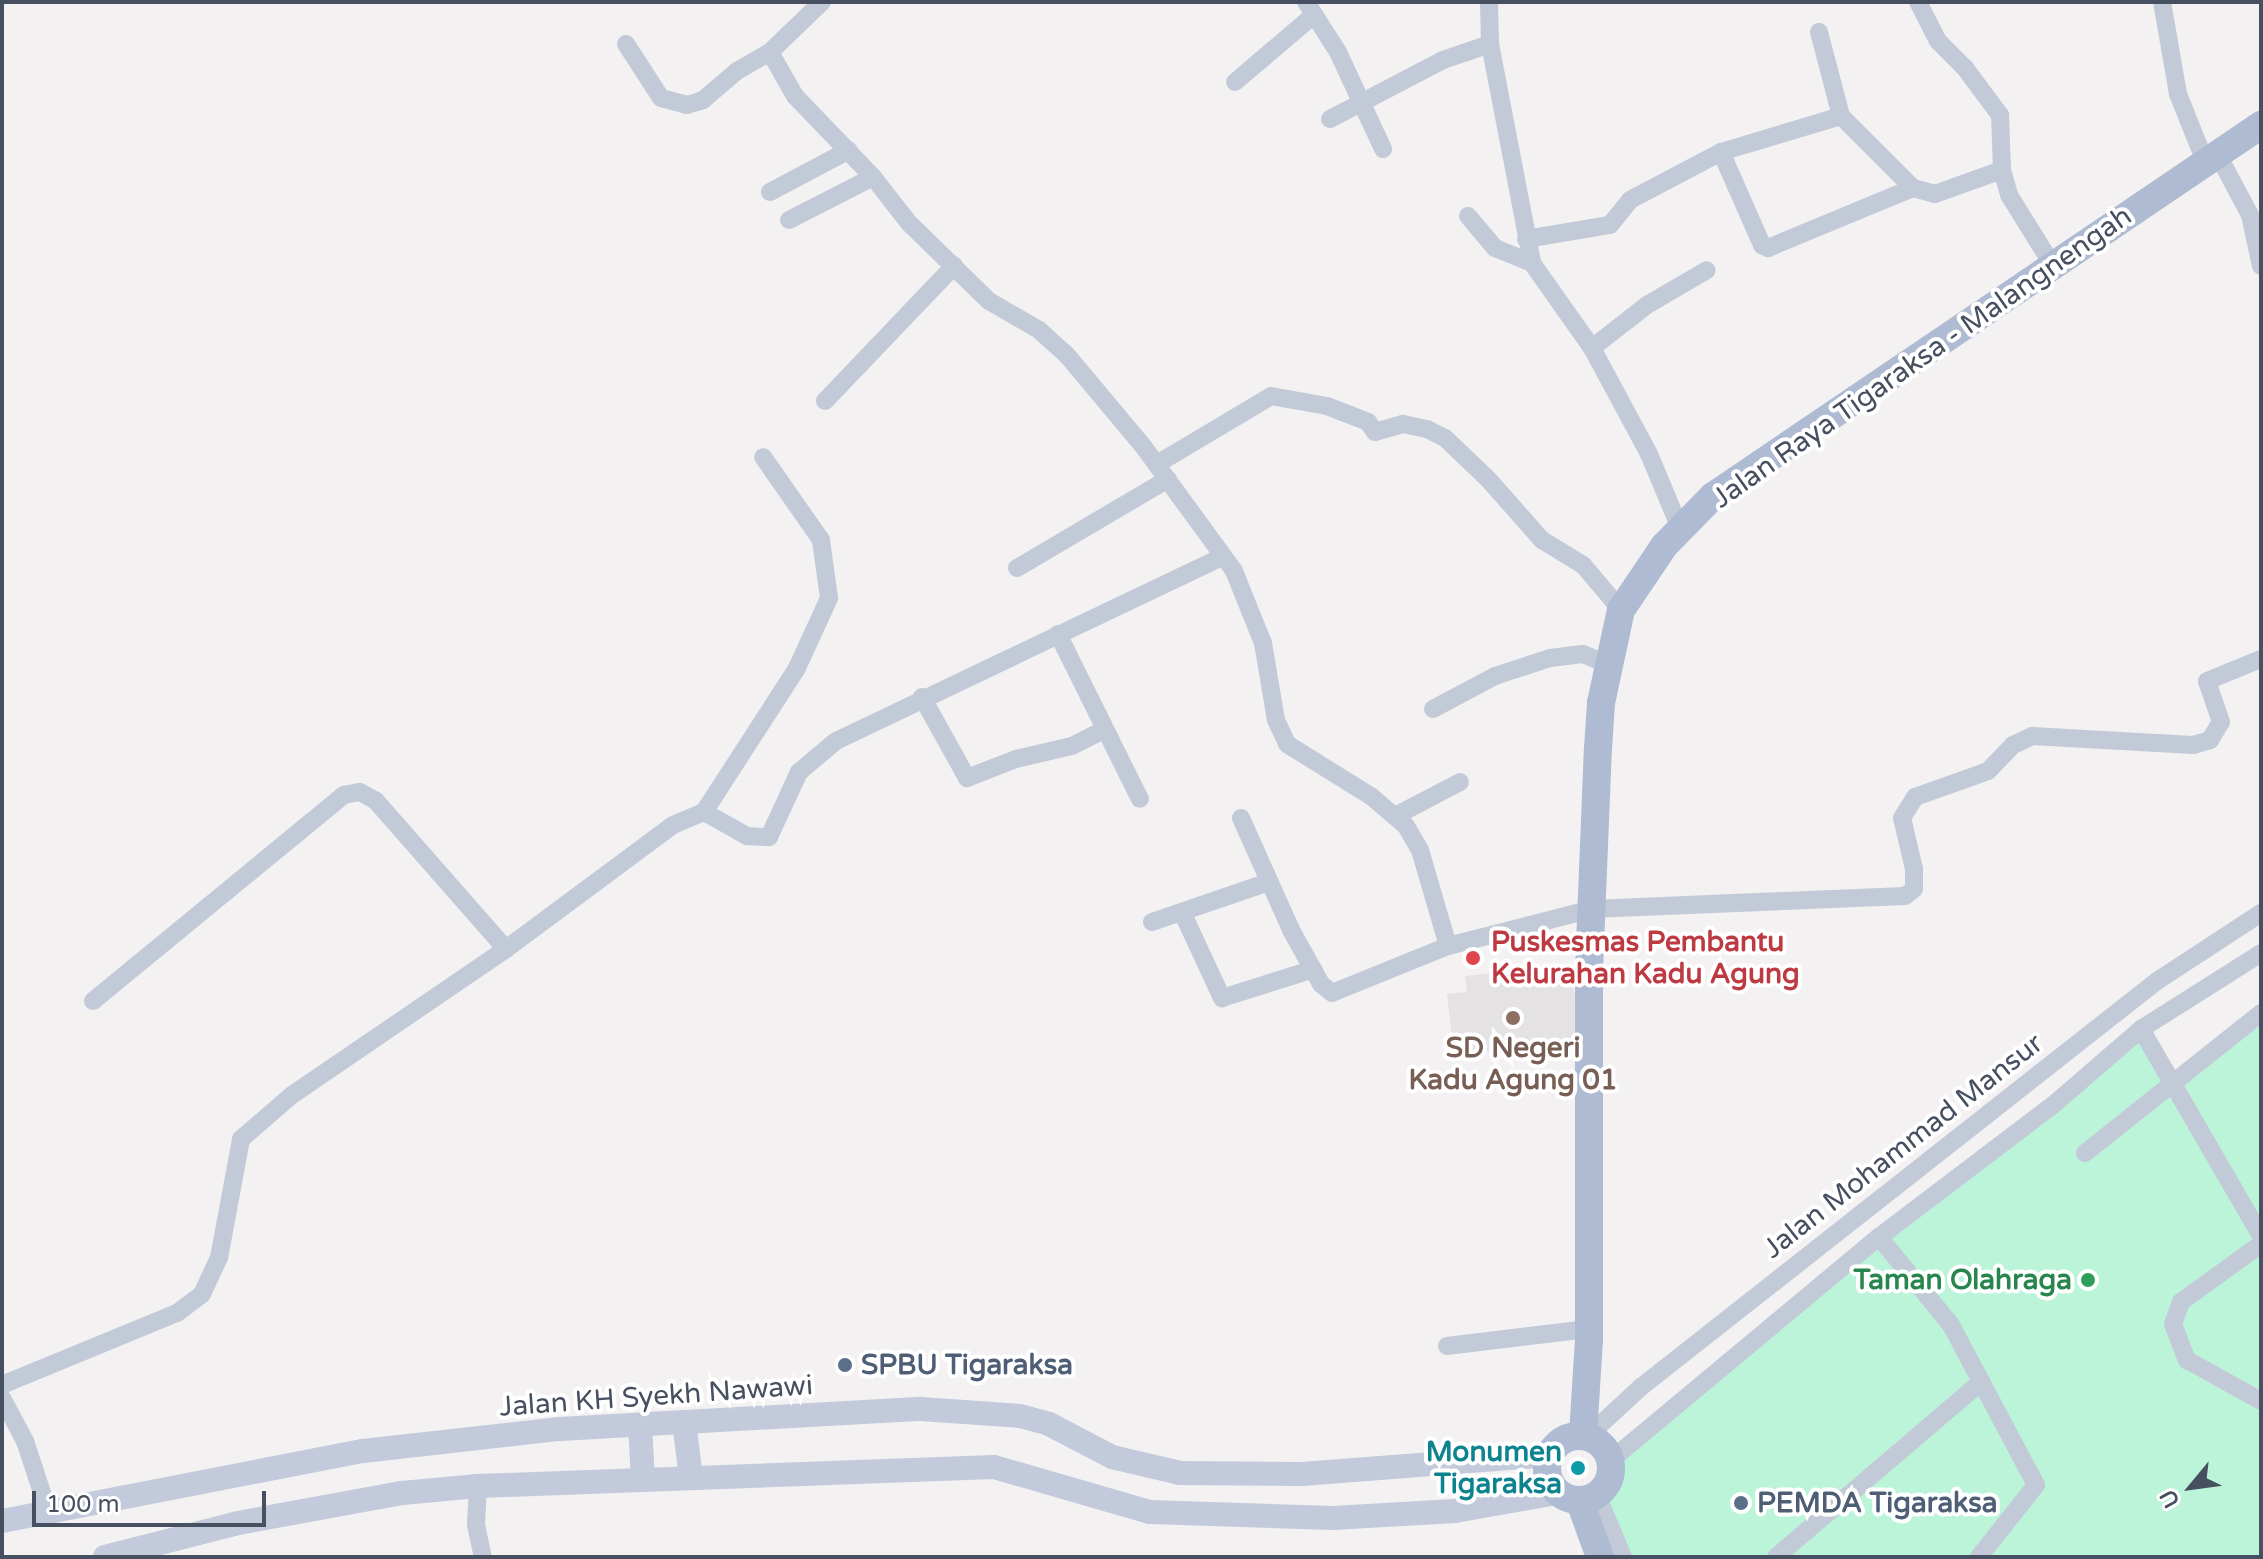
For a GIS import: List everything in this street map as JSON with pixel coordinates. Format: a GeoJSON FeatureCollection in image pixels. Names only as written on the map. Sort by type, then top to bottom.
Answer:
{"type":"FeatureCollection","features":[{"type":"Feature","properties":{"kind":"main road","name":"Jalan Raya Tigaraksa - Malangnengah"},"geometry":{"type":"LineString","coordinates":[[1586,1436],[1592,909],[1601,703],[1621,610],[1664,546],[1682,533],[1713,496],[2261,125]]}},
{"type":"Feature","properties":{"kind":"main road","name":"Jalan KH Syekh Nawawi"},"geometry":{"type":"LineString","coordinates":[[2,1521],[363,1451],[640,1425],[925,1409],[991,1413],[1049,1424],[1112,1457],[1180,1473],[1302,1474],[1549,1455]]}},
{"type":"Feature","properties":{"kind":"main road"},"geometry":{"type":"LineString","coordinates":[[684,1422],[691,1478]]}},
{"type":"Feature","properties":{"kind":"main road"},"geometry":{"type":"LineString","coordinates":[[640,1425],[643,1480]]}},
{"type":"Feature","properties":{"kind":"main road"},"geometry":{"type":"LineString","coordinates":[[105,1557],[238,1523],[402,1493],[478,1486],[994,1467],[1089,1498],[1208,1517],[1333,1518],[1455,1511],[1577,1497],[1611,1473],[1611,1460],[1603,1445],[1586,1436],[1557,1443],[1549,1455],[1548,1476],[1577,1497],[1600,1557]]}},
{"type":"Feature","properties":{"kind":"street"},"geometry":{"type":"LineString","coordinates":[[626,44],[661,98],[687,105],[703,100],[737,71],[770,52],[822,2]]}},
{"type":"Feature","properties":{"kind":"street"},"geometry":{"type":"LineString","coordinates":[[1489,2],[1490,44],[1532,263],[1592,348],[1649,454],[1682,533]]}},
{"type":"Feature","properties":{"kind":"street"},"geometry":{"type":"LineString","coordinates":[[1918,2],[1938,41],[1965,68],[2000,115],[2002,170],[2009,195],[2052,264]]}},
{"type":"Feature","properties":{"kind":"street"},"geometry":{"type":"LineString","coordinates":[[2162,2],[2178,94],[2212,160],[2250,215],[2261,266]]}},
{"type":"Feature","properties":{"kind":"street"},"geometry":{"type":"LineString","coordinates":[[1235,82],[1310,8],[1383,149]]}},
{"type":"Feature","properties":{"kind":"street"},"geometry":{"type":"LineString","coordinates":[[1819,32],[1841,116],[1913,188],[1935,194],[2002,170]]}},
{"type":"Feature","properties":{"kind":"street"},"geometry":{"type":"LineString","coordinates":[[1330,119],[1443,60],[1490,44]]}},
{"type":"Feature","properties":{"kind":"street"},"geometry":{"type":"LineString","coordinates":[[770,52],[795,96],[849,150],[909,223],[989,301],[1039,330],[1066,354],[1162,471],[1223,556],[1251,607],[1276,720],[1287,744],[1397,815],[1420,850],[1448,946]]}},
{"type":"Feature","properties":{"kind":"street"},"geometry":{"type":"LineString","coordinates":[[1526,239],[1610,225],[1630,200],[1721,152],[1841,116]]}},
{"type":"Feature","properties":{"kind":"street"},"geometry":{"type":"LineString","coordinates":[[770,192],[849,150]]}},
{"type":"Feature","properties":{"kind":"street"},"geometry":{"type":"LineString","coordinates":[[1721,152],[1762,245],[1768,248],[1913,188]]}},
{"type":"Feature","properties":{"kind":"street"},"geometry":{"type":"LineString","coordinates":[[789,220],[873,177]]}},
{"type":"Feature","properties":{"kind":"street"},"geometry":{"type":"LineString","coordinates":[[1468,216],[1495,248],[1532,263]]}},
{"type":"Feature","properties":{"kind":"street"},"geometry":{"type":"LineString","coordinates":[[825,401],[954,266]]}},
{"type":"Feature","properties":{"kind":"street"},"geometry":{"type":"LineString","coordinates":[[1592,348],[1647,305],[1707,270]]}},
{"type":"Feature","properties":{"kind":"street"},"geometry":{"type":"LineString","coordinates":[[1017,568],[1271,396],[1327,406],[1368,422],[1375,432],[1403,424],[1427,429],[1445,438],[1488,479],[1542,540],[1583,565],[1621,610]]}},
{"type":"Feature","properties":{"kind":"street"},"geometry":{"type":"LineString","coordinates":[[2,1385],[177,1313],[202,1294],[219,1258],[241,1139],[292,1095],[506,949],[673,825],[704,812],[797,668],[829,598],[821,540],[763,457]]}},
{"type":"Feature","properties":{"kind":"street"},"geometry":{"type":"LineString","coordinates":[[704,812],[747,836],[769,837],[799,772],[814,755],[922,697],[1223,556]]}},
{"type":"Feature","properties":{"kind":"street"},"geometry":{"type":"LineString","coordinates":[[1058,634],[1140,799]]}},
{"type":"Feature","properties":{"kind":"street"},"geometry":{"type":"LineString","coordinates":[[1433,709],[1495,676],[1550,658],[1583,654],[1607,664]]}},
{"type":"Feature","properties":{"kind":"street"},"geometry":{"type":"LineString","coordinates":[[1241,818],[1269,882],[1314,969],[1332,993],[1448,946],[1592,909],[1905,896],[1914,889],[1914,869],[1902,818],[1915,797],[1988,771],[2013,745],[2032,736],[2193,745],[2210,740],[2221,722],[2207,681],[2261,659]]}},
{"type":"Feature","properties":{"kind":"street"},"geometry":{"type":"LineString","coordinates":[[922,697],[967,778],[1016,759],[1072,746],[1104,730]]}},
{"type":"Feature","properties":{"kind":"street"},"geometry":{"type":"LineString","coordinates":[[1397,815],[1460,782]]}},
{"type":"Feature","properties":{"kind":"street"},"geometry":{"type":"LineString","coordinates":[[93,1001],[344,795],[360,792],[376,801],[506,949]]}},
{"type":"Feature","properties":{"kind":"street"},"geometry":{"type":"LineString","coordinates":[[1152,922],[1183,914],[1269,882]]}},
{"type":"Feature","properties":{"kind":"street","name":"Jalan Mohammad Mansur"},"geometry":{"type":"LineString","coordinates":[[1586,1436],[1641,1387],[2157,981],[2261,913]]}},
{"type":"Feature","properties":{"kind":"street"},"geometry":{"type":"LineString","coordinates":[[1183,914],[1222,998],[1314,969]]}},
{"type":"Feature","properties":{"kind":"street","name":"Jalan Mohammad Mansur"},"geometry":{"type":"LineString","coordinates":[[1611,1460],[1879,1237],[2053,1105],[2141,1029],[2261,953]]}},
{"type":"Feature","properties":{"kind":"street"},"geometry":{"type":"LineString","coordinates":[[2085,1153],[2170,1082],[2261,1013]]}},
{"type":"Feature","properties":{"kind":"street"},"geometry":{"type":"LineString","coordinates":[[2141,1029],[2261,1236]]}},
{"type":"Feature","properties":{"kind":"street"},"geometry":{"type":"LineString","coordinates":[[1879,1237],[1935,1301],[2036,1485],[1978,1554]]}},
{"type":"Feature","properties":{"kind":"street"},"geometry":{"type":"LineString","coordinates":[[2261,1244],[2181,1302],[2173,1324],[2187,1360],[2261,1401]]}},
{"type":"Feature","properties":{"kind":"street"},"geometry":{"type":"LineString","coordinates":[[1447,1346],[1588,1329]]}},
{"type":"Feature","properties":{"kind":"street"},"geometry":{"type":"LineString","coordinates":[[1776,1557],[1981,1382]]}},
{"type":"Feature","properties":{"kind":"street"},"geometry":{"type":"LineString","coordinates":[[2,1398],[25,1441],[48,1511]]}},
{"type":"Feature","properties":{"kind":"street"},"geometry":{"type":"LineString","coordinates":[[478,1486],[476,1525],[483,1557]]}},
{"type":"Feature","properties":{"kind":"street"},"geometry":{"type":"LineString","coordinates":[[1577,1497],[1623,1557]]}},
{"type":"Feature","properties":{"kind":"shaded area","name":"SD Negeri Kadu Agung 01"},"geometry":{"type":"Polygon","coordinates":[[[1571,964],[1580,1041],[1454,1055],[1447,994],[1467,992],[1465,976],[1571,964]]]}},
{"type":"Feature","properties":{"kind":"green space"},"geometry":{"type":"Polygon","coordinates":[[[2261,1013],[2261,1557],[1622,1557],[1597,1495],[1611,1474],[1611,1460],[2141,1029],[2170,1081],[2261,1013]]]}},
{"type":"Feature","properties":{"kind":"place","name":"Puskesmas Pembantu Kelurahan Kadu Agung"},"geometry":{"type":"Point","coordinates":[1473,958]}},
{"type":"Feature","properties":{"kind":"place","name":"SD Negeri Kadu Agung 01"},"geometry":{"type":"Point","coordinates":[1513,1018]}},
{"type":"Feature","properties":{"kind":"place","name":"Taman Olahraga"},"geometry":{"type":"Point","coordinates":[2088,1280]}},
{"type":"Feature","properties":{"kind":"place","name":"SPBU Tigaraksa"},"geometry":{"type":"Point","coordinates":[845,1365]}},
{"type":"Feature","properties":{"kind":"place","name":"Monumen Tigaraksa"},"geometry":{"type":"Point","coordinates":[1578,1468]}},
{"type":"Feature","properties":{"kind":"place","name":"PEMDA Tigaraksa"},"geometry":{"type":"Point","coordinates":[1741,1503]}}]}
